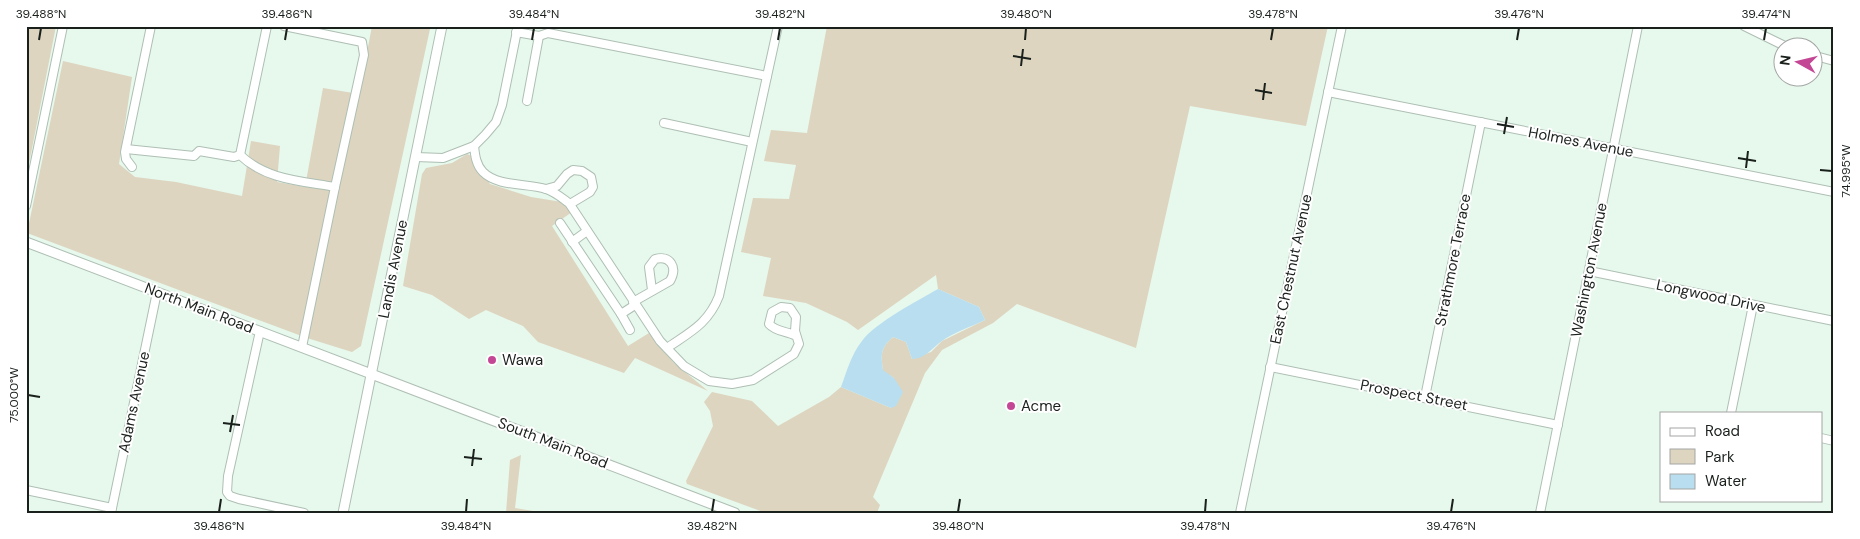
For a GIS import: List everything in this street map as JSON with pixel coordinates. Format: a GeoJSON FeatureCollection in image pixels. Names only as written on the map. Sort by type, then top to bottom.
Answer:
{"type":"FeatureCollection","features":[{"type":"Feature","properties":{"kind":"main road","name":"Landis Avenue"},"geometry":{"type":"LineString","coordinates":[[343,513],[442,26]]}},
{"type":"Feature","properties":{"kind":"main road","name":"North Main Road"},"geometry":{"type":"LineString","coordinates":[[26,242],[372,373]]}},
{"type":"Feature","properties":{"kind":"main road","name":"South Main Road"},"geometry":{"type":"LineString","coordinates":[[372,373],[735,513]]}},
{"type":"Feature","properties":{"kind":"street"},"geometry":{"type":"LineString","coordinates":[[26,206],[63,26]]}},
{"type":"Feature","properties":{"kind":"street"},"geometry":{"type":"LineString","coordinates":[[132,167],[126,159],[126,149],[150,26]]}},
{"type":"Feature","properties":{"kind":"street"},"geometry":{"type":"LineString","coordinates":[[240,156],[267,26]]}},
{"type":"Feature","properties":{"kind":"street"},"geometry":{"type":"LineString","coordinates":[[284,26],[310,29],[362,42],[364,55],[302,347]]}},
{"type":"Feature","properties":{"kind":"street"},"geometry":{"type":"LineString","coordinates":[[667,348],[706,320],[715,306],[722,282],[778,26]]}},
{"type":"Feature","properties":{"kind":"street","name":"East Chestnut Avenue"},"geometry":{"type":"LineString","coordinates":[[1240,513],[1342,26]]}},
{"type":"Feature","properties":{"kind":"street","name":"Washington Avenue"},"geometry":{"type":"LineString","coordinates":[[1540,513],[1638,26]]}},
{"type":"Feature","properties":{"kind":"street"},"geometry":{"type":"LineString","coordinates":[[1744,26],[1772,40]]}},
{"type":"Feature","properties":{"kind":"street"},"geometry":{"type":"LineString","coordinates":[[416,157],[443,158],[474,146],[496,122],[502,105],[517,29],[539,36],[548,33],[767,76]]}},
{"type":"Feature","properties":{"kind":"street"},"geometry":{"type":"LineString","coordinates":[[527,101],[539,36]]}},
{"type":"Feature","properties":{"kind":"street","name":"Holmes Avenue"},"geometry":{"type":"LineString","coordinates":[[1328,92],[1834,192]]}},
{"type":"Feature","properties":{"kind":"street","name":"Strathmore Terrace"},"geometry":{"type":"LineString","coordinates":[[1425,397],[1481,122]]}},
{"type":"Feature","properties":{"kind":"street"},"geometry":{"type":"LineString","coordinates":[[664,123],[752,142]]}},
{"type":"Feature","properties":{"kind":"street"},"geometry":{"type":"LineString","coordinates":[[474,146],[478,164],[482,171],[490,177],[500,181],[553,192],[570,204],[634,303],[667,348],[684,366],[698,376],[709,381],[732,384],[753,380],[794,354],[799,344],[796,336]]}},
{"type":"Feature","properties":{"kind":"street"},"geometry":{"type":"LineString","coordinates":[[126,149],[194,156],[199,151],[234,157],[240,156]]}},
{"type":"Feature","properties":{"kind":"street"},"geometry":{"type":"LineString","coordinates":[[240,156],[250,165],[274,176],[335,187]]}},
{"type":"Feature","properties":{"kind":"street"},"geometry":{"type":"LineString","coordinates":[[544,189],[557,186],[573,170],[582,171],[591,178],[593,187],[590,192],[570,204]]}},
{"type":"Feature","properties":{"kind":"street"},"geometry":{"type":"LineString","coordinates":[[560,223],[630,330]]}},
{"type":"Feature","properties":{"kind":"street"},"geometry":{"type":"LineString","coordinates":[[572,242],[587,231]]}},
{"type":"Feature","properties":{"kind":"street","name":"Longwood Drive"},"geometry":{"type":"LineString","coordinates":[[1589,271],[1834,321]]}},
{"type":"Feature","properties":{"kind":"street"},"geometry":{"type":"LineString","coordinates":[[621,314],[652,290]]}},
{"type":"Feature","properties":{"kind":"street","name":"Adams Avenue"},"geometry":{"type":"LineString","coordinates":[[111,510],[157,292]]}},
{"type":"Feature","properties":{"kind":"street"},"geometry":{"type":"LineString","coordinates":[[1730,412],[1753,304]]}},
{"type":"Feature","properties":{"kind":"street"},"geometry":{"type":"LineString","coordinates":[[260,331],[227,482],[227,492],[233,497],[304,513]]}},
{"type":"Feature","properties":{"kind":"street","name":"Prospect Street"},"geometry":{"type":"LineString","coordinates":[[1270,367],[1558,425]]}},
{"type":"Feature","properties":{"kind":"street"},"geometry":{"type":"LineString","coordinates":[[26,490],[111,510]]}},
{"type":"Feature","properties":{"kind":"green space"},"geometry":{"type":"Polygon","coordinates":[[[26,26],[56,26],[26,179],[26,26]]]}},
{"type":"Feature","properties":{"kind":"green space"},"geometry":{"type":"Polygon","coordinates":[[[372,26],[430,26],[430,29],[361,346],[352,352],[307,338],[27,233],[63,61],[132,77],[119,164],[135,177],[176,182],[242,196],[251,141],[280,146],[277,182],[305,187],[323,88],[359,94],[372,26]]]}},
{"type":"Feature","properties":{"kind":"green space"},"geometry":{"type":"Polygon","coordinates":[[[827,26],[1328,26],[1306,126],[1190,106],[1136,348],[1017,304],[993,323],[942,350],[925,373],[873,497],[880,505],[877,513],[766,513],[687,484],[686,481],[713,426],[710,411],[704,402],[712,392],[752,401],[778,426],[829,397],[841,387],[891,408],[894,378],[883,371],[882,352],[893,337],[906,342],[912,359],[931,352],[942,341],[985,320],[979,307],[938,289],[936,275],[858,330],[847,322],[806,303],[763,296],[771,258],[741,252],[753,198],[789,199],[796,165],[764,161],[771,130],[807,133],[827,26]]]}},
{"type":"Feature","properties":{"kind":"green space"},"geometry":{"type":"Polygon","coordinates":[[[467,154],[472,156],[490,184],[531,197],[562,202],[572,212],[552,226],[628,346],[649,333],[651,334],[673,362],[708,391],[635,358],[624,373],[538,342],[523,326],[486,310],[469,319],[432,295],[403,286],[422,174],[426,168],[452,163],[467,154]]]}},
{"type":"Feature","properties":{"kind":"green space"},"geometry":{"type":"Polygon","coordinates":[[[521,455],[515,508],[545,513],[506,513],[510,460],[521,455]]]}},
{"type":"Feature","properties":{"kind":"water"},"geometry":{"type":"Polygon","coordinates":[[[938,289],[979,307],[985,320],[952,335],[917,359],[912,359],[906,342],[893,337],[882,352],[882,365],[883,370],[894,378],[903,392],[896,406],[891,408],[841,387],[855,352],[868,334],[897,313],[938,289]]]}},
{"type":"Feature","properties":{"kind":"place","name":"Wawa"},"geometry":{"type":"Point","coordinates":[492,360]}},
{"type":"Feature","properties":{"kind":"place","name":"Acme"},"geometry":{"type":"Point","coordinates":[1011,406]}}]}
